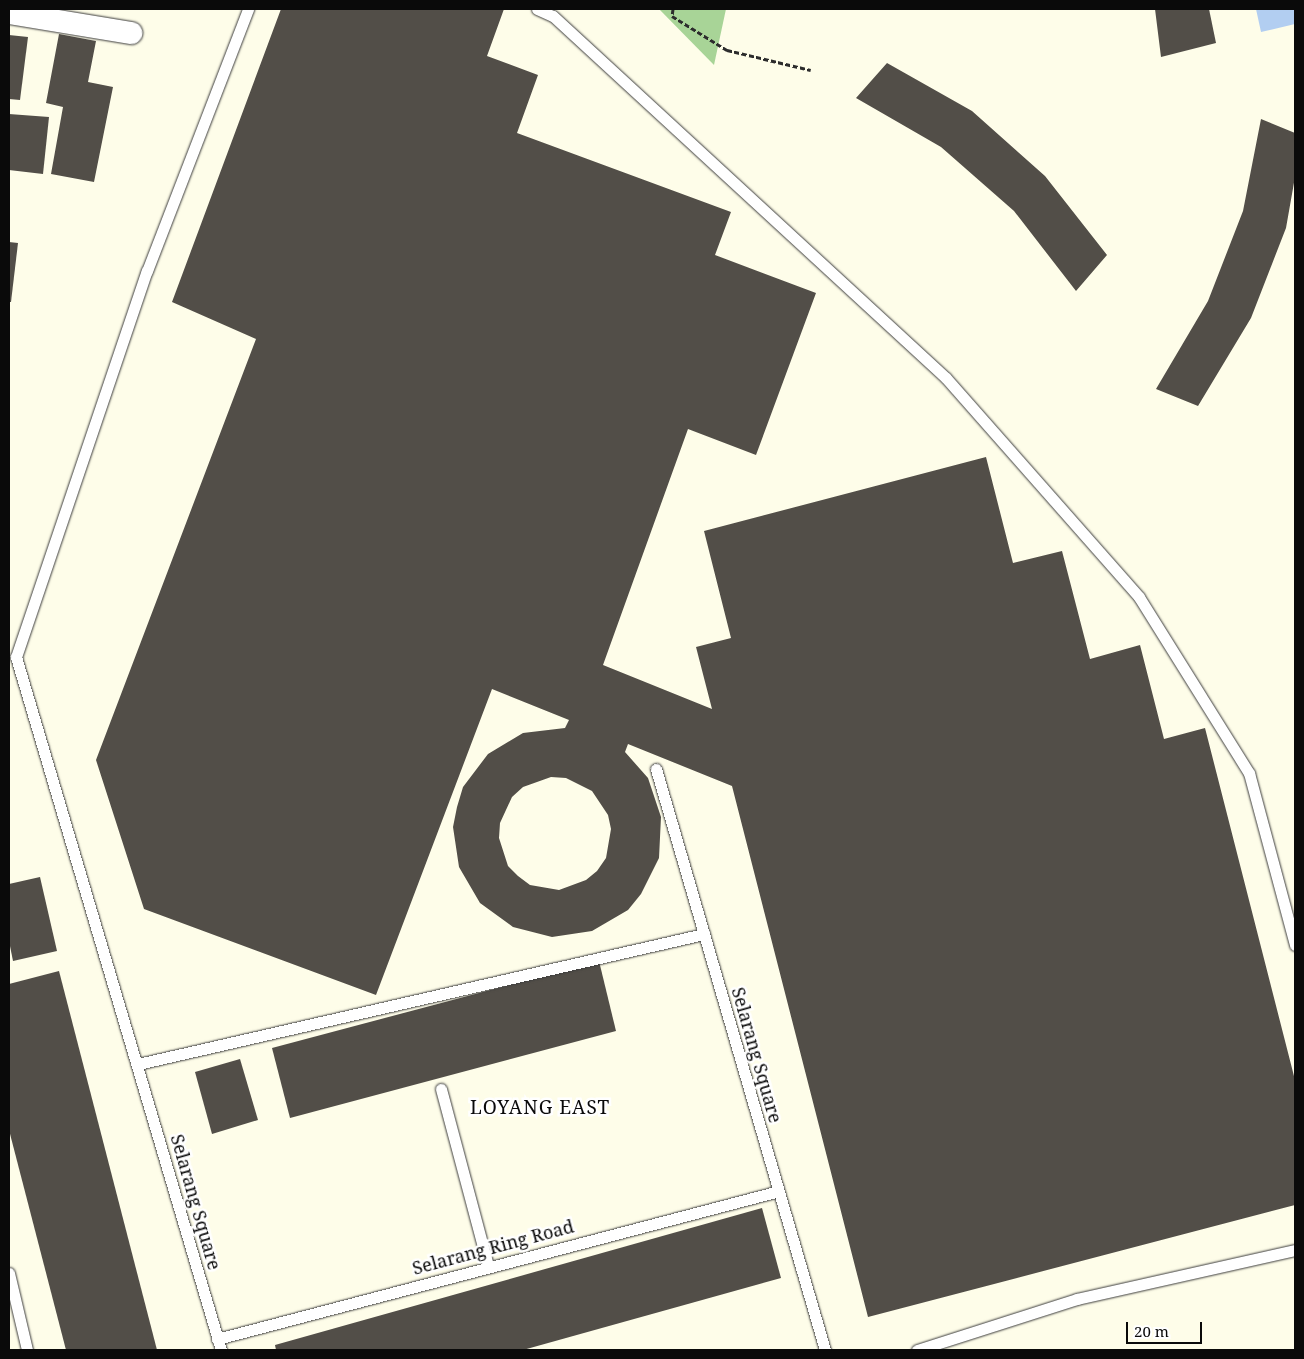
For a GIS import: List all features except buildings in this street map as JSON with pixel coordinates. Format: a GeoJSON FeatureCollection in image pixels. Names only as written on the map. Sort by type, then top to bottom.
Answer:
{"type":"FeatureCollection","features":[{"type":"Feature","properties":{"kind":"street"},"geometry":{"type":"LineString","coordinates":[[9,14],[131,33]]}},
{"type":"Feature","properties":{"kind":"lane","name":"Selarang Square"},"geometry":{"type":"LineString","coordinates":[[220,1350],[138,1064],[16,657],[147,271],[248,9]]}},
{"type":"Feature","properties":{"kind":"lane"},"geometry":{"type":"LineString","coordinates":[[537,9],[553,16],[946,378],[1139,597],[1249,773],[1295,945]]}},
{"type":"Feature","properties":{"kind":"lane","name":"Selarang Square"},"geometry":{"type":"LineString","coordinates":[[656,769],[825,1350]]}},
{"type":"Feature","properties":{"kind":"lane"},"geometry":{"type":"LineString","coordinates":[[138,1064],[704,934]]}},
{"type":"Feature","properties":{"kind":"lane"},"geometry":{"type":"LineString","coordinates":[[441,1089],[488,1266]]}},
{"type":"Feature","properties":{"kind":"lane","name":"Selarang Ring Road"},"geometry":{"type":"LineString","coordinates":[[217,1339],[488,1266],[779,1191]]}},
{"type":"Feature","properties":{"kind":"lane"},"geometry":{"type":"LineString","coordinates":[[917,1350],[1077,1299],[1295,1250]]}},
{"type":"Feature","properties":{"kind":"lane"},"geometry":{"type":"LineString","coordinates":[[9,1273],[27,1350]]}},
{"type":"Feature","properties":{"kind":"path"},"geometry":{"type":"LineString","coordinates":[[673,9],[672,16],[727,50],[811,70]]}},
{"type":"Feature","properties":{"kind":"green space"},"geometry":{"type":"Polygon","coordinates":[[[659,9],[726,9],[714,65],[659,9]]]}},
{"type":"Feature","properties":{"kind":"water"},"geometry":{"type":"Polygon","coordinates":[[[1256,9],[1295,9],[1295,24],[1261,32],[1256,9]]]}},
{"type":"Feature","properties":{"kind":"district","name":"LOYANG EAST"},"geometry":{"type":"Point","coordinates":[540,1108]}}]}
